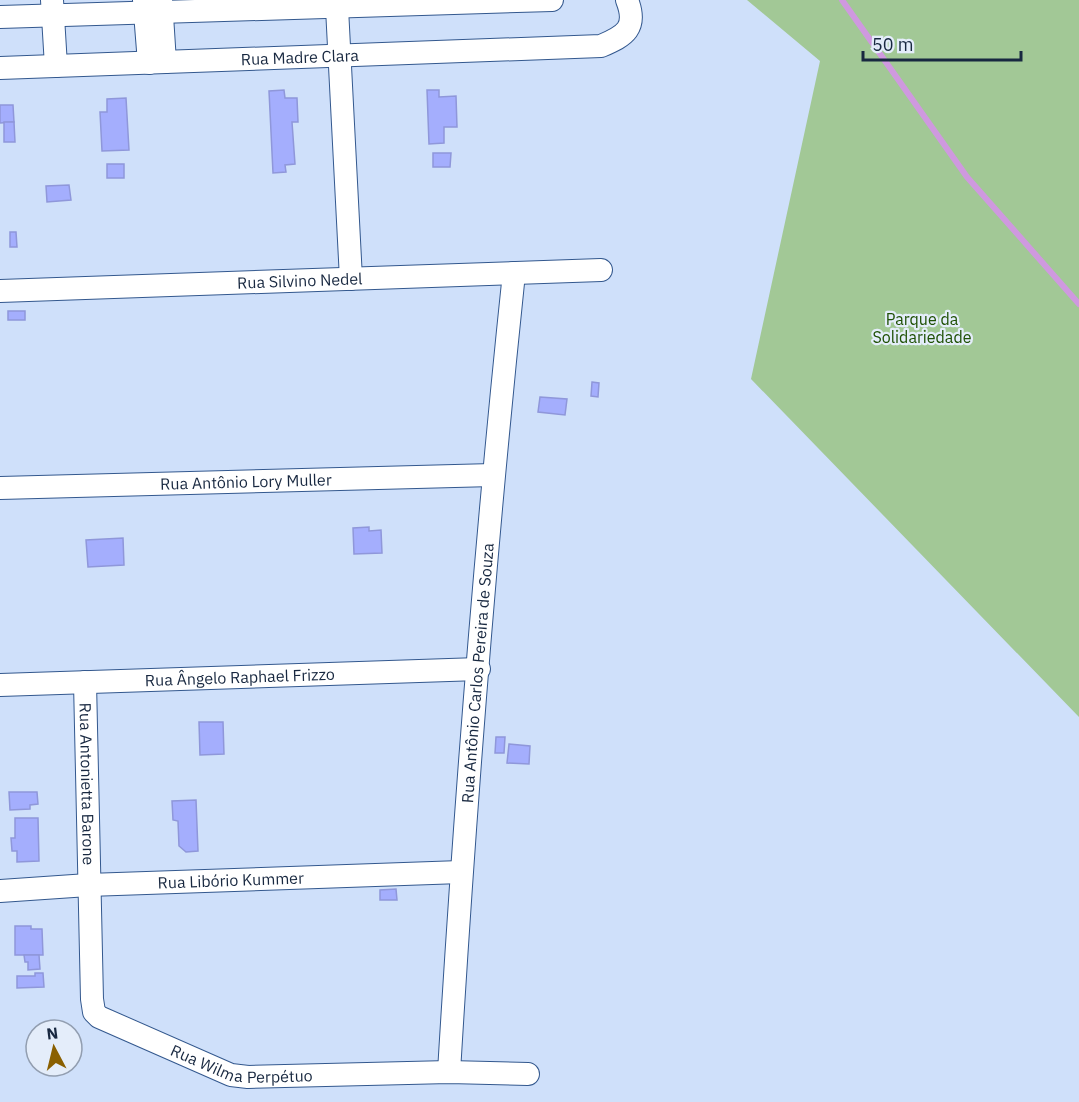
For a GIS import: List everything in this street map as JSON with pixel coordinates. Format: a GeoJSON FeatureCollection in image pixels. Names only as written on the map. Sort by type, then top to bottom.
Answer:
{"type":"FeatureCollection","features":[{"type":"Feature","properties":{"kind":"street"},"geometry":{"type":"LineString","coordinates":[[0,17],[52,8],[153,6],[337,8],[552,0]]}},
{"type":"Feature","properties":{"kind":"street","name":"Rua Madre Clara"},"geometry":{"type":"LineString","coordinates":[[0,68],[601,46],[627,32],[632,18],[627,0]]}},
{"type":"Feature","properties":{"kind":"street"},"geometry":{"type":"LineString","coordinates":[[153,6],[157,63]]}},
{"type":"Feature","properties":{"kind":"street"},"geometry":{"type":"LineString","coordinates":[[52,8],[56,66]]}},
{"type":"Feature","properties":{"kind":"street"},"geometry":{"type":"LineString","coordinates":[[337,8],[351,279]]}},
{"type":"Feature","properties":{"kind":"street","name":"Rua Silvino Nedel"},"geometry":{"type":"LineString","coordinates":[[0,291],[601,270]]}},
{"type":"Feature","properties":{"kind":"street","name":"Rua Antônio Carlos Pereira de Souza"},"geometry":{"type":"LineString","coordinates":[[449,1072],[461,872],[493,475],[514,273]]}},
{"type":"Feature","properties":{"kind":"street","name":"Rua Antônio Lory Muller"},"geometry":{"type":"LineString","coordinates":[[0,488],[493,475]]}},
{"type":"Feature","properties":{"kind":"street","name":"Rua Ângelo Raphael Frizzo"},"geometry":{"type":"LineString","coordinates":[[0,685],[478,669]]}},
{"type":"Feature","properties":{"kind":"street","name":"Rua Antonietta Barone"},"geometry":{"type":"LineString","coordinates":[[85,682],[88,885]]}},
{"type":"Feature","properties":{"kind":"street","name":"Rua Libório Kummer"},"geometry":{"type":"LineString","coordinates":[[0,891],[88,885],[461,872]]}},
{"type":"Feature","properties":{"kind":"street","name":"Rua Wilma Perpétuo"},"geometry":{"type":"LineString","coordinates":[[88,885],[94,1012],[99,1017],[231,1075],[248,1077],[449,1072],[528,1074]]}},
{"type":"Feature","properties":{"kind":"green space","name":"Parque da Solidariedade"},"geometry":{"type":"Polygon","coordinates":[[[747,0],[1079,0],[1079,717],[751,379],[820,61],[747,0]]]}},
{"type":"Feature","properties":{"kind":"building"},"geometry":{"type":"Polygon","coordinates":[[[284,90],[285,98],[297,98],[298,122],[292,122],[295,164],[285,165],[286,172],[273,173],[269,91],[284,90]]]}},
{"type":"Feature","properties":{"kind":"building"},"geometry":{"type":"Polygon","coordinates":[[[427,90],[439,90],[439,97],[456,96],[457,127],[444,127],[444,143],[429,144],[427,90]]]}},
{"type":"Feature","properties":{"kind":"building"},"geometry":{"type":"Polygon","coordinates":[[[126,98],[129,150],[102,151],[100,112],[107,112],[107,99],[126,98]]]}},
{"type":"Feature","properties":{"kind":"building"},"geometry":{"type":"Polygon","coordinates":[[[0,105],[13,105],[14,122],[0,123],[0,105]]]}},
{"type":"Feature","properties":{"kind":"building"},"geometry":{"type":"Polygon","coordinates":[[[4,122],[14,122],[15,142],[4,142],[4,122]]]}},
{"type":"Feature","properties":{"kind":"building"},"geometry":{"type":"Polygon","coordinates":[[[433,153],[451,153],[450,167],[433,167],[433,153]]]}},
{"type":"Feature","properties":{"kind":"building"},"geometry":{"type":"Polygon","coordinates":[[[107,164],[124,164],[124,178],[107,178],[107,164]]]}},
{"type":"Feature","properties":{"kind":"building"},"geometry":{"type":"Polygon","coordinates":[[[69,185],[71,200],[47,202],[46,186],[69,185]]]}},
{"type":"Feature","properties":{"kind":"building"},"geometry":{"type":"Polygon","coordinates":[[[10,232],[16,232],[17,247],[10,247],[10,232]]]}},
{"type":"Feature","properties":{"kind":"building"},"geometry":{"type":"Polygon","coordinates":[[[8,311],[25,311],[25,320],[8,320],[8,311]]]}},
{"type":"Feature","properties":{"kind":"building"},"geometry":{"type":"Polygon","coordinates":[[[592,382],[599,383],[598,397],[591,396],[592,382]]]}},
{"type":"Feature","properties":{"kind":"building"},"geometry":{"type":"Polygon","coordinates":[[[540,397],[567,399],[565,415],[538,412],[540,397]]]}},
{"type":"Feature","properties":{"kind":"building"},"geometry":{"type":"Polygon","coordinates":[[[369,527],[369,531],[381,530],[382,553],[354,554],[353,528],[369,527]]]}},
{"type":"Feature","properties":{"kind":"building"},"geometry":{"type":"Polygon","coordinates":[[[123,538],[124,565],[88,567],[86,540],[123,538]]]}},
{"type":"Feature","properties":{"kind":"building"},"geometry":{"type":"Polygon","coordinates":[[[199,722],[223,722],[224,754],[200,755],[199,722]]]}},
{"type":"Feature","properties":{"kind":"building"},"geometry":{"type":"Polygon","coordinates":[[[496,737],[505,737],[504,753],[495,753],[496,737]]]}},
{"type":"Feature","properties":{"kind":"building"},"geometry":{"type":"Polygon","coordinates":[[[509,744],[530,746],[529,764],[507,763],[509,744]]]}},
{"type":"Feature","properties":{"kind":"building"},"geometry":{"type":"Polygon","coordinates":[[[9,792],[37,792],[38,804],[30,805],[30,809],[10,810],[9,792]]]}},
{"type":"Feature","properties":{"kind":"building"},"geometry":{"type":"Polygon","coordinates":[[[196,800],[198,851],[186,852],[179,846],[178,821],[173,820],[172,801],[196,800]]]}},
{"type":"Feature","properties":{"kind":"building"},"geometry":{"type":"Polygon","coordinates":[[[15,818],[38,818],[39,861],[17,862],[17,851],[12,851],[11,838],[15,838],[15,818]]]}},
{"type":"Feature","properties":{"kind":"building"},"geometry":{"type":"Polygon","coordinates":[[[396,889],[397,900],[380,900],[380,890],[396,889]]]}},
{"type":"Feature","properties":{"kind":"building"},"geometry":{"type":"Polygon","coordinates":[[[15,926],[42,929],[43,955],[15,955],[15,926]]]}},
{"type":"Feature","properties":{"kind":"building"},"geometry":{"type":"Polygon","coordinates":[[[24,955],[39,955],[40,969],[28,970],[28,962],[25,962],[24,955]]]}},
{"type":"Feature","properties":{"kind":"building"},"geometry":{"type":"Polygon","coordinates":[[[35,973],[43,973],[44,987],[17,988],[17,976],[35,976],[35,973]]]}},
{"type":"Feature","properties":{"kind":"waterway"},"geometry":{"type":"LineString","coordinates":[[842,0],[967,177],[1079,304]]}}]}
